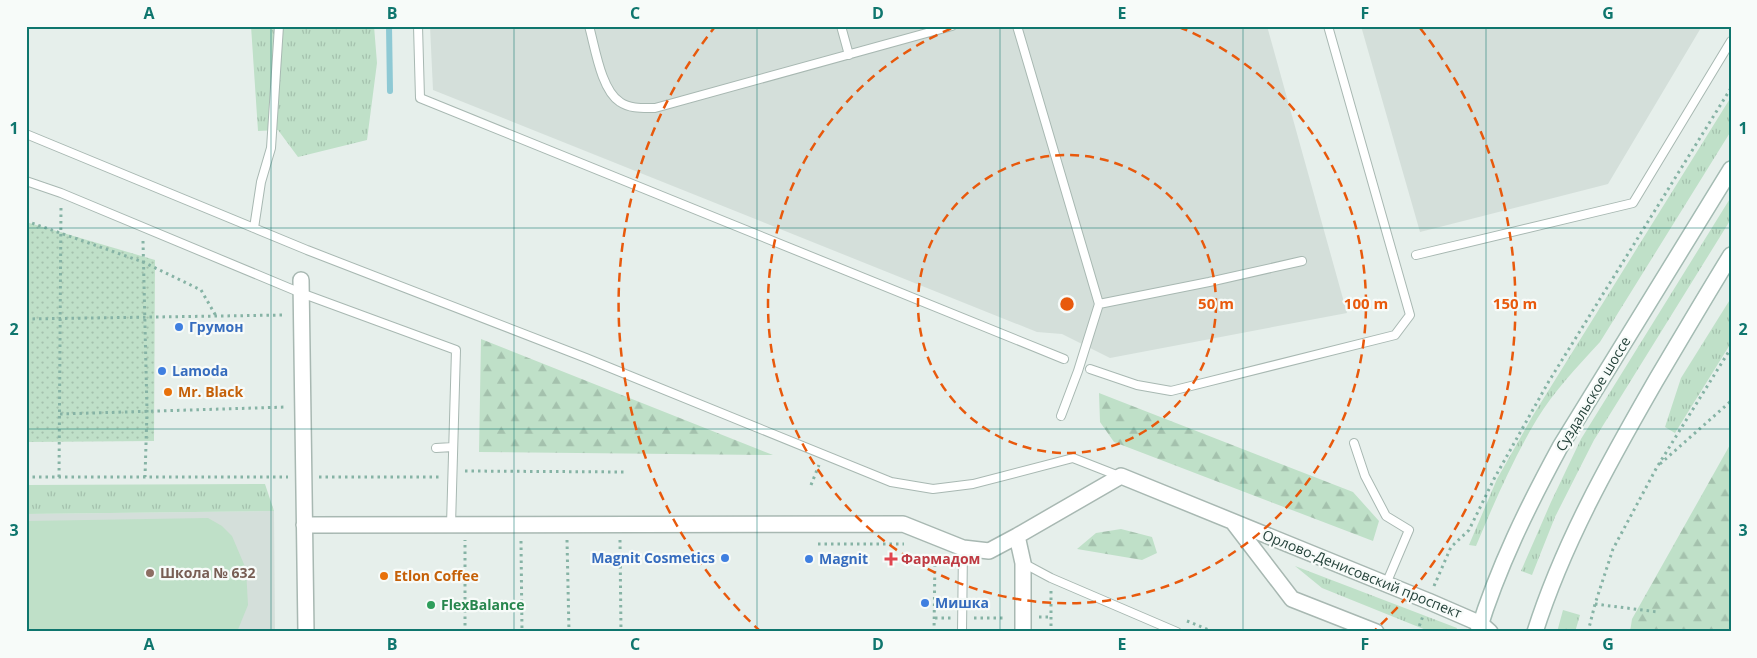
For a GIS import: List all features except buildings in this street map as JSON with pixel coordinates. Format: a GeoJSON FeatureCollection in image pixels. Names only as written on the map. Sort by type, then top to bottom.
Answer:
{"type":"FeatureCollection","features":[{"type":"Feature","properties":{"kind":"street","name":"Суздальское шоссе"},"geometry":{"type":"LineString","coordinates":[[1483,629],[1500,569],[1522,520],[1560,447],[1731,169]]}},
{"type":"Feature","properties":{"kind":"street"},"geometry":{"type":"LineString","coordinates":[[1535,632],[1549,589],[1606,468],[1676,345],[1731,255]]}},
{"type":"Feature","properties":{"kind":"street"},"geometry":{"type":"LineString","coordinates":[[301,286],[306,632]]}},
{"type":"Feature","properties":{"kind":"street","name":"Орлово-Денисовский проспект"},"geometry":{"type":"LineString","coordinates":[[1121,476],[1386,584],[1483,629]]}},
{"type":"Feature","properties":{"kind":"street"},"geometry":{"type":"LineString","coordinates":[[304,525],[904,524],[963,548],[989,551],[1121,476]]}},
{"type":"Feature","properties":{"kind":"street","name":"Орлово-Денисовский проспект"},"geometry":{"type":"LineString","coordinates":[[1232,520],[1292,599],[1376,632]]}},
{"type":"Feature","properties":{"kind":"street"},"geometry":{"type":"LineString","coordinates":[[1017,536],[1023,563],[1023,625]]}},
{"type":"Feature","properties":{"kind":"lane"},"geometry":{"type":"LineString","coordinates":[[254,228],[261,182],[271,148],[279,26]]}},
{"type":"Feature","properties":{"kind":"lane"},"geometry":{"type":"LineString","coordinates":[[418,26],[420,98],[1064,359]]}},
{"type":"Feature","properties":{"kind":"lane"},"geometry":{"type":"LineString","coordinates":[[589,26],[606,85],[619,102],[633,107],[654,108],[952,26]]}},
{"type":"Feature","properties":{"kind":"lane"},"geometry":{"type":"LineString","coordinates":[[841,26],[849,55]]}},
{"type":"Feature","properties":{"kind":"lane"},"geometry":{"type":"LineString","coordinates":[[1017,26],[1098,304],[1062,416]]}},
{"type":"Feature","properties":{"kind":"lane"},"geometry":{"type":"LineString","coordinates":[[1090,369],[1137,385],[1171,391],[1395,335],[1410,315],[1328,26]]}},
{"type":"Feature","properties":{"kind":"lane"},"geometry":{"type":"LineString","coordinates":[[1416,255],[1634,203],[1731,41]]}},
{"type":"Feature","properties":{"kind":"lane"},"geometry":{"type":"LineString","coordinates":[[26,134],[307,250],[586,358],[890,482],[933,489],[973,484],[1073,458],[1121,476]]}},
{"type":"Feature","properties":{"kind":"lane"},"geometry":{"type":"LineString","coordinates":[[26,181],[61,193],[143,228],[301,286],[456,350],[452,474],[458,525]]}},
{"type":"Feature","properties":{"kind":"lane"},"geometry":{"type":"LineString","coordinates":[[1098,304],[1302,261]]}},
{"type":"Feature","properties":{"kind":"lane"},"geometry":{"type":"LineString","coordinates":[[1354,443],[1365,476],[1386,516],[1408,530],[1386,584]]}},
{"type":"Feature","properties":{"kind":"lane"},"geometry":{"type":"LineString","coordinates":[[436,448],[453,447]]}},
{"type":"Feature","properties":{"kind":"lane"},"geometry":{"type":"LineString","coordinates":[[962,632],[963,548]]}},
{"type":"Feature","properties":{"kind":"lane"},"geometry":{"type":"LineString","coordinates":[[1023,563],[1051,578],[1178,632]]}},
{"type":"Feature","properties":{"kind":"path"},"geometry":{"type":"LineString","coordinates":[[1450,547],[1469,530],[1494,479],[1549,381],[1731,88]]}},
{"type":"Feature","properties":{"kind":"path"},"geometry":{"type":"LineString","coordinates":[[59,477],[61,193]]}},
{"type":"Feature","properties":{"kind":"path"},"geometry":{"type":"LineString","coordinates":[[26,221],[143,262],[201,290],[216,316]]}},
{"type":"Feature","properties":{"kind":"path"},"geometry":{"type":"LineString","coordinates":[[143,228],[147,411],[146,477]]}},
{"type":"Feature","properties":{"kind":"path"},"geometry":{"type":"LineString","coordinates":[[26,319],[301,315]]}},
{"type":"Feature","properties":{"kind":"path"},"geometry":{"type":"LineString","coordinates":[[1588,632],[1594,604],[1613,549],[1657,467],[1731,348]]}},
{"type":"Feature","properties":{"kind":"path"},"geometry":{"type":"LineString","coordinates":[[1657,467],[1731,401]]}},
{"type":"Feature","properties":{"kind":"path"},"geometry":{"type":"LineString","coordinates":[[60,414],[303,407]]}},
{"type":"Feature","properties":{"kind":"path"},"geometry":{"type":"LineString","coordinates":[[810,485],[822,454]]}},
{"type":"Feature","properties":{"kind":"path"},"geometry":{"type":"LineString","coordinates":[[26,477],[304,477],[627,472]]}},
{"type":"Feature","properties":{"kind":"path"},"geometry":{"type":"LineString","coordinates":[[458,525],[464,632]]}},
{"type":"Feature","properties":{"kind":"path"},"geometry":{"type":"LineString","coordinates":[[521,525],[522,632]]}},
{"type":"Feature","properties":{"kind":"path"},"geometry":{"type":"LineString","coordinates":[[567,525],[568,632]]}},
{"type":"Feature","properties":{"kind":"path"},"geometry":{"type":"LineString","coordinates":[[619,525],[621,632]]}},
{"type":"Feature","properties":{"kind":"path"},"geometry":{"type":"LineString","coordinates":[[620,542],[629,542]]}},
{"type":"Feature","properties":{"kind":"path"},"geometry":{"type":"LineString","coordinates":[[817,544],[905,544]]}},
{"type":"Feature","properties":{"kind":"path"},"geometry":{"type":"LineString","coordinates":[[934,632],[935,554]]}},
{"type":"Feature","properties":{"kind":"path"},"geometry":{"type":"LineString","coordinates":[[1051,578],[1052,632]]}},
{"type":"Feature","properties":{"kind":"path"},"geometry":{"type":"LineString","coordinates":[[1594,604],[1658,612]]}},
{"type":"Feature","properties":{"kind":"path"},"geometry":{"type":"LineString","coordinates":[[934,618],[962,618],[1023,625],[1051,617]]}},
{"type":"Feature","properties":{"kind":"shaded area"},"geometry":{"type":"Polygon","coordinates":[[[430,26],[1267,26],[1347,313],[1110,358],[1062,334],[1037,332],[433,90],[430,26]]]}},
{"type":"Feature","properties":{"kind":"shaded area"},"geometry":{"type":"Polygon","coordinates":[[[1361,26],[1702,26],[1608,184],[1420,232],[1361,26]]]}},
{"type":"Feature","properties":{"kind":"shaded area","name":"Школа № 632"},"geometry":{"type":"Polygon","coordinates":[[[274,511],[275,632],[26,632],[26,514],[274,511]]]}},
{"type":"Feature","properties":{"kind":"green space"},"geometry":{"type":"Polygon","coordinates":[[[251,26],[374,26],[377,63],[367,140],[298,157],[278,130],[258,131],[251,26]]]}},
{"type":"Feature","properties":{"kind":"green space"},"geometry":{"type":"Polygon","coordinates":[[[1731,97],[1731,131],[1600,342],[1559,389],[1537,419],[1512,465],[1476,546],[1469,545],[1497,479],[1532,417],[1731,97]]]}},
{"type":"Feature","properties":{"kind":"green space"},"geometry":{"type":"Polygon","coordinates":[[[1731,197],[1731,219],[1594,440],[1555,517],[1532,575],[1521,571],[1581,439],[1731,197]]]}},
{"type":"Feature","properties":{"kind":"green space"},"geometry":{"type":"Polygon","coordinates":[[[26,222],[155,260],[154,441],[26,442],[26,222]]]}},
{"type":"Feature","properties":{"kind":"green space"},"geometry":{"type":"Polygon","coordinates":[[[1731,298],[1731,343],[1675,433],[1665,427],[1681,378],[1731,298]]]}},
{"type":"Feature","properties":{"kind":"green space"},"geometry":{"type":"Polygon","coordinates":[[[481,339],[773,455],[479,452],[481,339]]]}},
{"type":"Feature","properties":{"kind":"green space"},"geometry":{"type":"Polygon","coordinates":[[[1099,393],[1353,492],[1379,521],[1373,541],[1114,442],[1100,422],[1099,393]]]}},
{"type":"Feature","properties":{"kind":"green space"},"geometry":{"type":"Polygon","coordinates":[[[1731,443],[1731,632],[1630,632],[1632,619],[1731,443]]]}},
{"type":"Feature","properties":{"kind":"green space"},"geometry":{"type":"Polygon","coordinates":[[[265,484],[274,511],[26,514],[26,485],[265,484]]]}},
{"type":"Feature","properties":{"kind":"green space","name":"Школа № 632"},"geometry":{"type":"Polygon","coordinates":[[[208,518],[222,526],[232,536],[246,569],[248,605],[237,632],[26,632],[26,521],[208,518]]]}},
{"type":"Feature","properties":{"kind":"green space"},"geometry":{"type":"Polygon","coordinates":[[[1121,529],[1152,537],[1157,553],[1142,560],[1077,549],[1096,533],[1121,529]]]}},
{"type":"Feature","properties":{"kind":"green space"},"geometry":{"type":"Polygon","coordinates":[[[1295,566],[1457,628],[1456,632],[1431,632],[1322,588],[1295,566]]]}},
{"type":"Feature","properties":{"kind":"green space"},"geometry":{"type":"Polygon","coordinates":[[[1563,610],[1580,615],[1575,632],[1557,632],[1563,610]]]}},
{"type":"Feature","properties":{"kind":"waterway"},"geometry":{"type":"LineString","coordinates":[[389,26],[390,91]]}},
{"type":"Feature","properties":{"kind":"place","name":"Грумон"},"geometry":{"type":"Point","coordinates":[179,327]}},
{"type":"Feature","properties":{"kind":"place","name":"Lamoda"},"geometry":{"type":"Point","coordinates":[162,371]}},
{"type":"Feature","properties":{"kind":"place","name":"Mr. Black"},"geometry":{"type":"Point","coordinates":[168,392]}},
{"type":"Feature","properties":{"kind":"place","name":"Magnit Cosmetics"},"geometry":{"type":"Point","coordinates":[725,558]}},
{"type":"Feature","properties":{"kind":"place","name":"Magnit"},"geometry":{"type":"Point","coordinates":[809,559]}},
{"type":"Feature","properties":{"kind":"place","name":"Фармадом"},"geometry":{"type":"Point","coordinates":[891,559]}},
{"type":"Feature","properties":{"kind":"place","name":"Школа № 632"},"geometry":{"type":"Point","coordinates":[150,573]}},
{"type":"Feature","properties":{"kind":"place","name":"Etlon Coffee"},"geometry":{"type":"Point","coordinates":[384,576]}},
{"type":"Feature","properties":{"kind":"place","name":"Мишка"},"geometry":{"type":"Point","coordinates":[925,603]}},
{"type":"Feature","properties":{"kind":"place","name":"FlexBalance"},"geometry":{"type":"Point","coordinates":[431,605]}}]}
